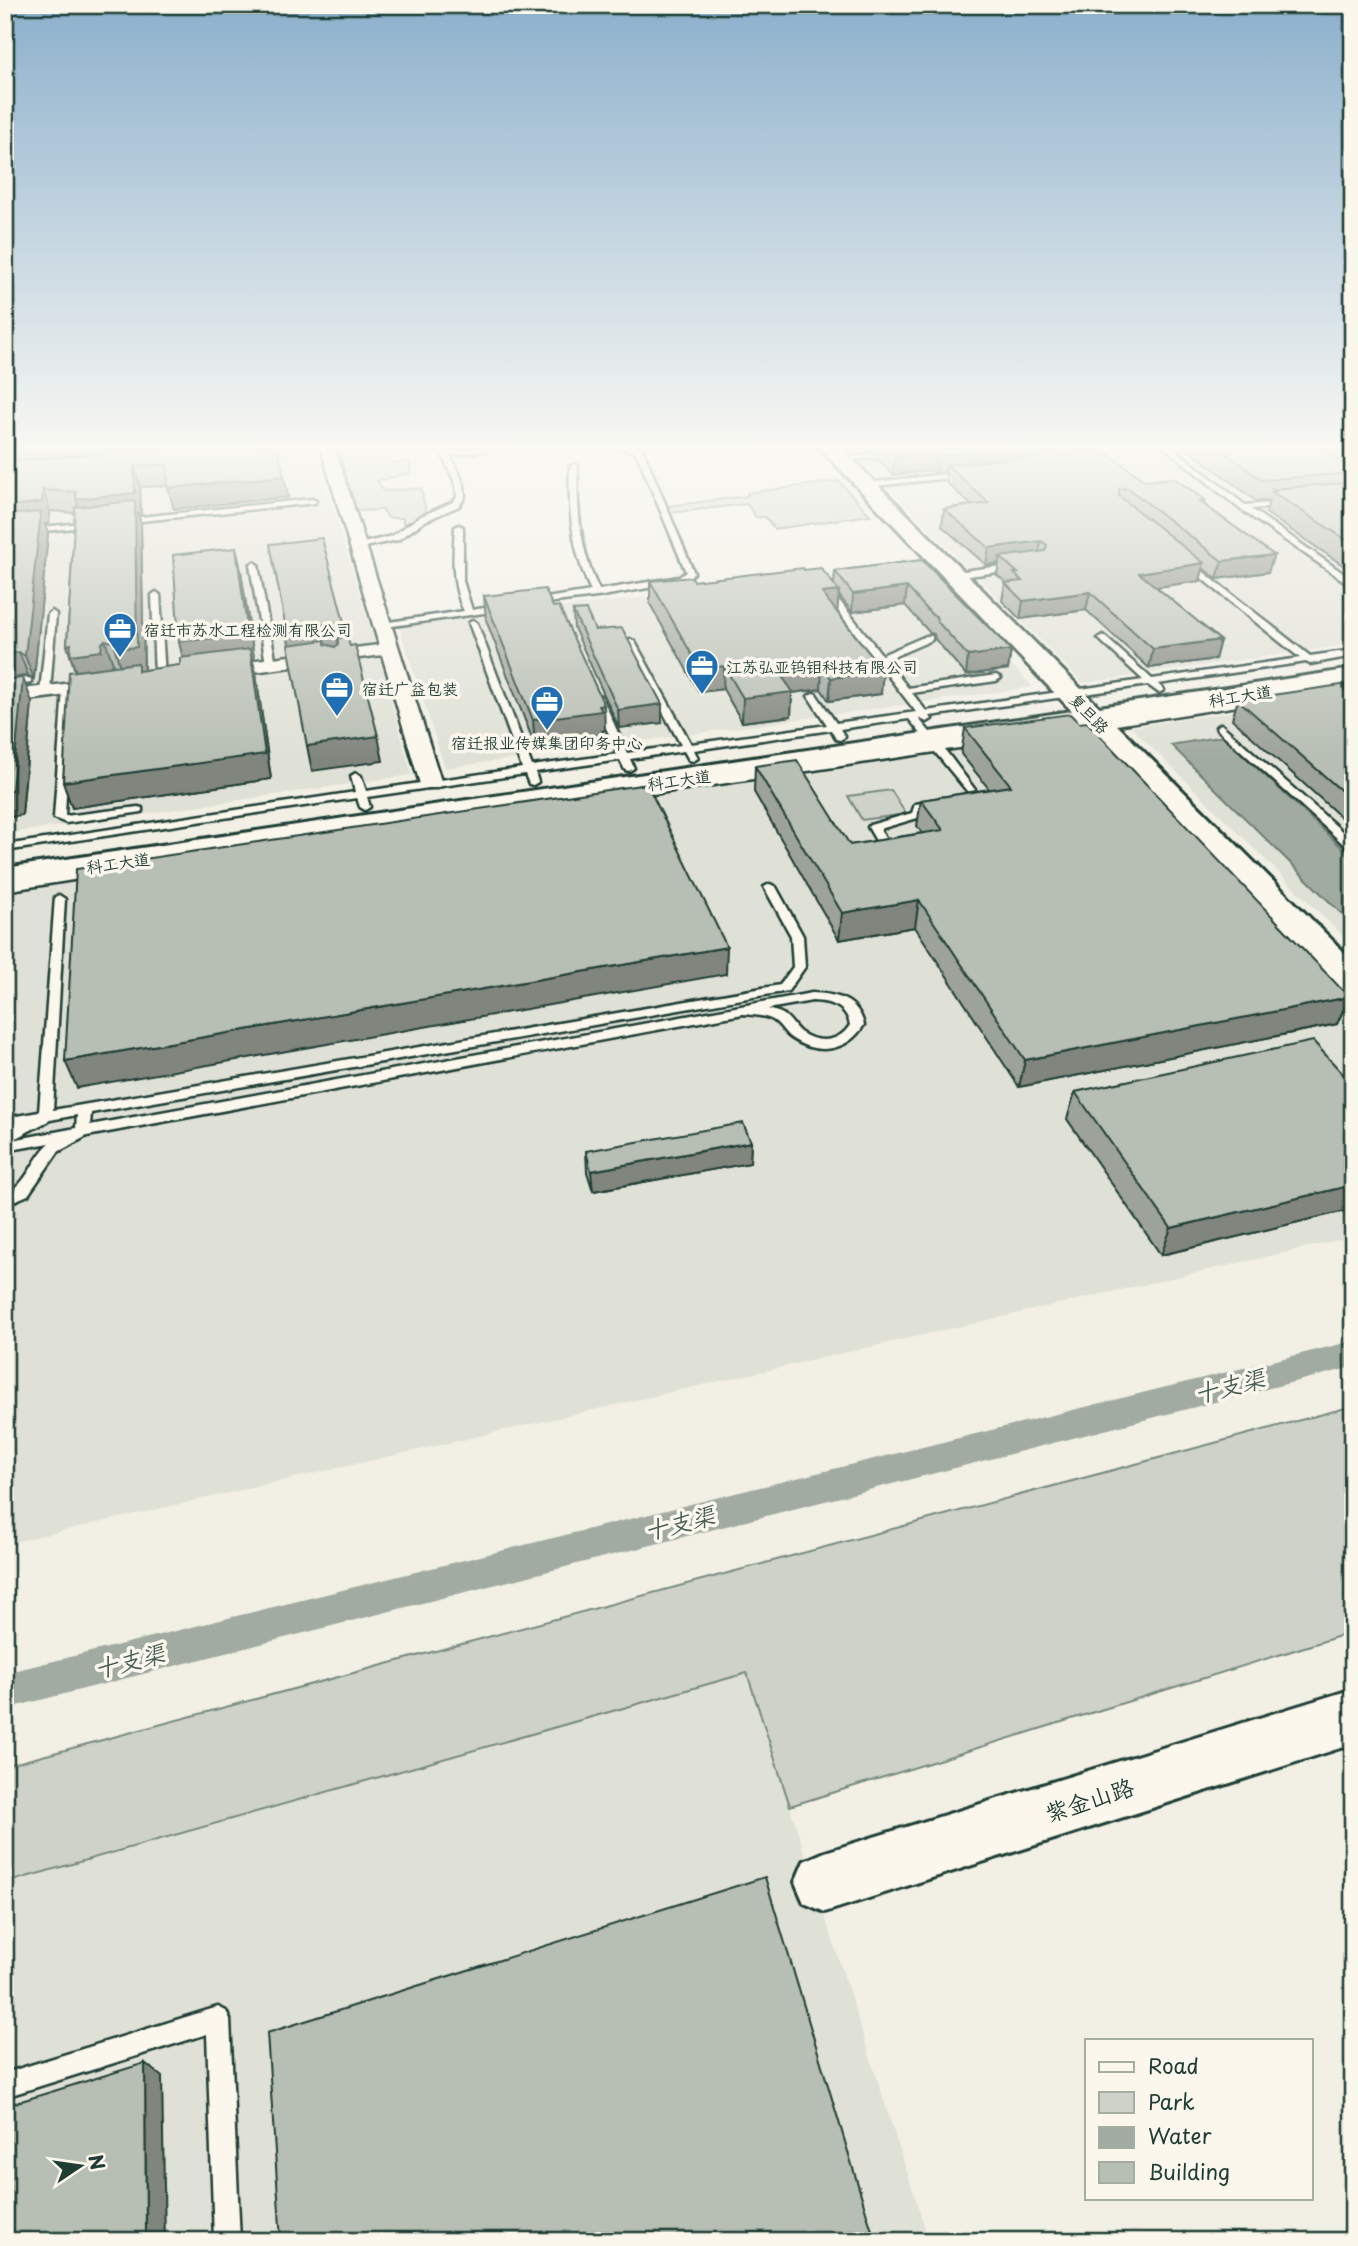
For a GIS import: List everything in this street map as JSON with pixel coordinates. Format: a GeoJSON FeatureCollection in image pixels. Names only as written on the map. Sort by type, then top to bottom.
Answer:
{"type":"FeatureCollection","features":[{"type":"Feature","properties":{"kind":"street"},"geometry":{"type":"LineString","coordinates":[[359,550],[431,784]]}},
{"type":"Feature","properties":{"kind":"street","name":"复旦路"},"geometry":{"type":"LineString","coordinates":[[930,550],[1353,981]]}},
{"type":"Feature","properties":{"kind":"street"},"geometry":{"type":"LineString","coordinates":[[202,673],[271,664],[335,661],[389,649]]}},
{"type":"Feature","properties":{"kind":"street","name":"科工大道"},"geometry":{"type":"LineString","coordinates":[[1085,709],[1154,685],[1313,663],[1353,662]]}},
{"type":"Feature","properties":{"kind":"street"},"geometry":{"type":"LineString","coordinates":[[5,697],[167,677]]}},
{"type":"Feature","properties":{"kind":"street","name":"科工大道"},"geometry":{"type":"LineString","coordinates":[[5,878],[929,729],[1353,677]]}},
{"type":"Feature","properties":{"kind":"street","name":"科工大道"},"geometry":{"type":"LineString","coordinates":[[5,859],[117,837],[836,731],[929,729]]}},
{"type":"Feature","properties":{"kind":"street","name":"紫金山路"},"geometry":{"type":"LineString","coordinates":[[825,1882],[1353,1716]]}},
{"type":"Feature","properties":{"kind":"lane"},"geometry":{"type":"LineString","coordinates":[[5,848],[117,837],[243,812],[363,800],[431,784],[531,776],[471,618],[459,596],[458,550]]}},
{"type":"Feature","properties":{"kind":"lane"},"geometry":{"type":"LineString","coordinates":[[582,550],[589,579],[597,594]]}},
{"type":"Feature","properties":{"kind":"lane"},"geometry":{"type":"LineString","coordinates":[[520,605],[682,579],[690,573],[680,550]]}},
{"type":"Feature","properties":{"kind":"lane"},"geometry":{"type":"LineString","coordinates":[[1304,550],[1353,584]]}},
{"type":"Feature","properties":{"kind":"lane"},"geometry":{"type":"LineString","coordinates":[[1174,552],[1313,663],[1353,653]]}},
{"type":"Feature","properties":{"kind":"lane"},"geometry":{"type":"LineString","coordinates":[[254,565],[271,664]]}},
{"type":"Feature","properties":{"kind":"lane"},"geometry":{"type":"LineString","coordinates":[[955,575],[1027,565]]}},
{"type":"Feature","properties":{"kind":"lane"},"geometry":{"type":"LineString","coordinates":[[822,585],[905,691],[974,795],[970,799],[919,806],[917,816],[911,819],[874,827],[889,854]]}},
{"type":"Feature","properties":{"kind":"lane"},"geometry":{"type":"LineString","coordinates":[[156,595],[167,677]]}},
{"type":"Feature","properties":{"kind":"lane"},"geometry":{"type":"LineString","coordinates":[[382,626],[471,618],[508,607]]}},
{"type":"Feature","properties":{"kind":"lane"},"geometry":{"type":"LineString","coordinates":[[45,692],[52,614]]}},
{"type":"Feature","properties":{"kind":"lane"},"geometry":{"type":"LineString","coordinates":[[880,659],[929,638]]}},
{"type":"Feature","properties":{"kind":"lane"},"geometry":{"type":"LineString","coordinates":[[1103,638],[1154,685]]}},
{"type":"Feature","properties":{"kind":"lane"},"geometry":{"type":"LineString","coordinates":[[630,642],[690,753]]}},
{"type":"Feature","properties":{"kind":"lane"},"geometry":{"type":"LineString","coordinates":[[905,691],[996,678]]}},
{"type":"Feature","properties":{"kind":"lane"},"geometry":{"type":"LineString","coordinates":[[5,684],[28,681]]}},
{"type":"Feature","properties":{"kind":"lane"},"geometry":{"type":"LineString","coordinates":[[591,683],[626,762]]}},
{"type":"Feature","properties":{"kind":"lane"},"geometry":{"type":"LineString","coordinates":[[1085,709],[1353,687]]}},
{"type":"Feature","properties":{"kind":"lane"},"geometry":{"type":"LineString","coordinates":[[66,690],[59,818],[66,820],[138,810]]}},
{"type":"Feature","properties":{"kind":"lane"},"geometry":{"type":"LineString","coordinates":[[813,696],[836,731]]}},
{"type":"Feature","properties":{"kind":"lane"},"geometry":{"type":"LineString","coordinates":[[1221,727],[1353,848]]}},
{"type":"Feature","properties":{"kind":"lane"},"geometry":{"type":"LineString","coordinates":[[5,888],[929,729]]}},
{"type":"Feature","properties":{"kind":"lane"},"geometry":{"type":"LineString","coordinates":[[356,776],[363,800]]}},
{"type":"Feature","properties":{"kind":"lane"},"geometry":{"type":"LineString","coordinates":[[242,797],[243,812]]}},
{"type":"Feature","properties":{"kind":"lane"},"geometry":{"type":"LineString","coordinates":[[117,813],[117,837]]}},
{"type":"Feature","properties":{"kind":"lane"},"geometry":{"type":"LineString","coordinates":[[5,1146],[741,1003],[783,988],[799,967],[797,936],[770,887]]}},
{"type":"Feature","properties":{"kind":"lane"},"geometry":{"type":"LineString","coordinates":[[46,1116],[59,899]]}},
{"type":"Feature","properties":{"kind":"lane"},"geometry":{"type":"LineString","coordinates":[[783,988],[812,997]]}},
{"type":"Feature","properties":{"kind":"lane"},"geometry":{"type":"LineString","coordinates":[[5,1123],[741,1003],[827,998],[849,1007],[857,1025],[853,1034],[835,1044],[808,1042],[793,1034],[780,1018],[741,1003]]}},
{"type":"Feature","properties":{"kind":"lane"},"geometry":{"type":"LineString","coordinates":[[83,1132],[84,1110]]}},
{"type":"Feature","properties":{"kind":"lane"},"geometry":{"type":"LineString","coordinates":[[5,1137],[46,1116]]}},
{"type":"Feature","properties":{"kind":"lane"},"geometry":{"type":"LineString","coordinates":[[5,1200],[26,1188],[38,1173],[46,1154],[55,1146],[83,1132]]}},
{"type":"Feature","properties":{"kind":"lane"},"geometry":{"type":"LineString","coordinates":[[5,2085],[218,2019],[227,2241]]}},
{"type":"Feature","properties":{"kind":"shaded area"},"geometry":{"type":"Polygon","coordinates":[[[5,550],[346,550],[376,645],[5,692],[5,550]]]}},
{"type":"Feature","properties":{"kind":"shaded area"},"geometry":{"type":"Polygon","coordinates":[[[950,550],[1353,550],[1353,644],[1083,683],[950,550]]]}},
{"type":"Feature","properties":{"kind":"shaded area"},"geometry":{"type":"Polygon","coordinates":[[[915,565],[1033,687],[445,768],[399,627],[915,565]]]}},
{"type":"Feature","properties":{"kind":"shaded area"},"geometry":{"type":"Polygon","coordinates":[[[379,656],[412,775],[5,834],[5,703],[379,656]]]}},
{"type":"Feature","properties":{"kind":"shaded area"},"geometry":{"type":"Polygon","coordinates":[[[1353,694],[1353,946],[1131,727],[1353,694]]]}},
{"type":"Feature","properties":{"kind":"shaded area"},"geometry":{"type":"Polygon","coordinates":[[[1085,731],[1353,1001],[1353,1237],[5,1544],[5,891],[1085,731]]]}},
{"type":"Feature","properties":{"kind":"shaded area"},"geometry":{"type":"Polygon","coordinates":[[[747,1673],[929,2241],[5,2241],[5,1883],[747,1673]]]}},
{"type":"Feature","properties":{"kind":"green space"},"geometry":{"type":"Polygon","coordinates":[[[891,790],[906,814],[862,820],[848,796],[891,790]]]}},
{"type":"Feature","properties":{"kind":"green space"},"geometry":{"type":"Polygon","coordinates":[[[1353,1406],[1353,1632],[790,1806],[747,1673],[5,1883],[5,1766],[1353,1406]]]}},
{"type":"Feature","properties":{"kind":"water"},"geometry":{"type":"Polygon","coordinates":[[[1223,736],[1353,858],[1353,925],[1171,745],[1223,736]]]}},
{"type":"Feature","properties":{"kind":"building"},"geometry":{"type":"Polygon","coordinates":[[[5,550],[37,550],[25,656],[19,652],[5,655],[5,550]]]}},
{"type":"Feature","properties":{"kind":"building"},"geometry":{"type":"Polygon","coordinates":[[[73,550],[136,550],[137,647],[115,649],[115,643],[105,640],[101,651],[70,655],[71,644],[67,645],[73,550]]]}},
{"type":"Feature","properties":{"kind":"building"},"geometry":{"type":"Polygon","coordinates":[[[236,550],[248,634],[179,642],[173,555],[236,550]]]}},
{"type":"Feature","properties":{"kind":"building"},"geometry":{"type":"Polygon","coordinates":[[[271,550],[325,550],[344,622],[286,629],[271,550]]]}},
{"type":"Feature","properties":{"kind":"building"},"geometry":{"type":"Polygon","coordinates":[[[1187,550],[1204,563],[1139,573],[1220,640],[1153,649],[1090,592],[1023,601],[1005,583],[1022,581],[1014,573],[1018,573],[1000,557],[1045,551],[1187,550]]]}},
{"type":"Feature","properties":{"kind":"building"},"geometry":{"type":"Polygon","coordinates":[[[1208,550],[1267,550],[1274,555],[1222,561],[1208,550]]]}},
{"type":"Feature","properties":{"kind":"building"},"geometry":{"type":"Polygon","coordinates":[[[922,560],[1011,650],[968,656],[937,621],[936,616],[932,615],[907,587],[853,594],[835,571],[922,560]]]}},
{"type":"Feature","properties":{"kind":"building"},"geometry":{"type":"Polygon","coordinates":[[[821,568],[839,591],[822,593],[883,671],[831,678],[822,666],[779,672],[793,692],[743,698],[724,666],[700,669],[650,581],[692,577],[694,581],[821,568]]]}},
{"type":"Feature","properties":{"kind":"building"},"geometry":{"type":"Polygon","coordinates":[[[545,589],[553,607],[559,606],[604,705],[599,706],[602,711],[533,720],[484,596],[545,589]]]}},
{"type":"Feature","properties":{"kind":"building"},"geometry":{"type":"Polygon","coordinates":[[[586,610],[595,630],[622,628],[662,704],[618,710],[573,611],[586,610]]]}},
{"type":"Feature","properties":{"kind":"building"},"geometry":{"type":"Polygon","coordinates":[[[347,637],[350,646],[355,645],[378,736],[307,746],[288,645],[325,640],[325,644],[335,647],[338,638],[347,637]]]}},
{"type":"Feature","properties":{"kind":"building"},"geometry":{"type":"Polygon","coordinates":[[[250,649],[265,754],[63,782],[69,672],[138,663],[138,671],[180,665],[180,658],[250,649]]]}},
{"type":"Feature","properties":{"kind":"building"},"geometry":{"type":"Polygon","coordinates":[[[23,678],[12,790],[5,791],[5,680],[23,678]]]}},
{"type":"Feature","properties":{"kind":"building"},"geometry":{"type":"Polygon","coordinates":[[[1348,684],[1343,687],[1353,696],[1353,801],[1238,700],[1348,684]]]}},
{"type":"Feature","properties":{"kind":"building"},"geometry":{"type":"Polygon","coordinates":[[[1070,714],[1079,723],[1087,722],[1349,997],[1025,1060],[919,900],[842,913],[755,766],[797,760],[850,845],[943,830],[921,800],[1011,786],[965,728],[1070,714]]]}},
{"type":"Feature","properties":{"kind":"building"},"geometry":{"type":"Polygon","coordinates":[[[647,784],[727,947],[65,1061],[76,869],[647,784]]]}},
{"type":"Feature","properties":{"kind":"building"},"geometry":{"type":"Polygon","coordinates":[[[1313,1041],[1353,1085],[1353,1185],[1171,1228],[1075,1092],[1313,1041]]]}},
{"type":"Feature","properties":{"kind":"building"},"geometry":{"type":"Polygon","coordinates":[[[743,1123],[751,1142],[591,1171],[586,1151],[743,1123]]]}},
{"type":"Feature","properties":{"kind":"building"},"geometry":{"type":"Polygon","coordinates":[[[765,1877],[875,2241],[281,2241],[267,2033],[765,1877]]]}},
{"type":"Feature","properties":{"kind":"building"},"geometry":{"type":"Polygon","coordinates":[[[145,2063],[146,2241],[5,2241],[5,2106],[145,2063]]]}},
{"type":"Feature","properties":{"kind":"waterway","name":"十支渠"},"geometry":{"type":"LineString","coordinates":[[5,1691],[1353,1354]]}},
{"type":"Feature","properties":{"kind":"place","name":"宿迁市苏水工程检测有限公司"},"geometry":{"type":"Point","coordinates":[120,659]}},
{"type":"Feature","properties":{"kind":"place","name":"江苏弘亚钨钼科技有限公司"},"geometry":{"type":"Point","coordinates":[702,696]}},
{"type":"Feature","properties":{"kind":"place","name":"宿迁广益包装"},"geometry":{"type":"Point","coordinates":[337,718]}},
{"type":"Feature","properties":{"kind":"place","name":"宿迁报业传媒集团印务中心"},"geometry":{"type":"Point","coordinates":[547,732]}}]}
